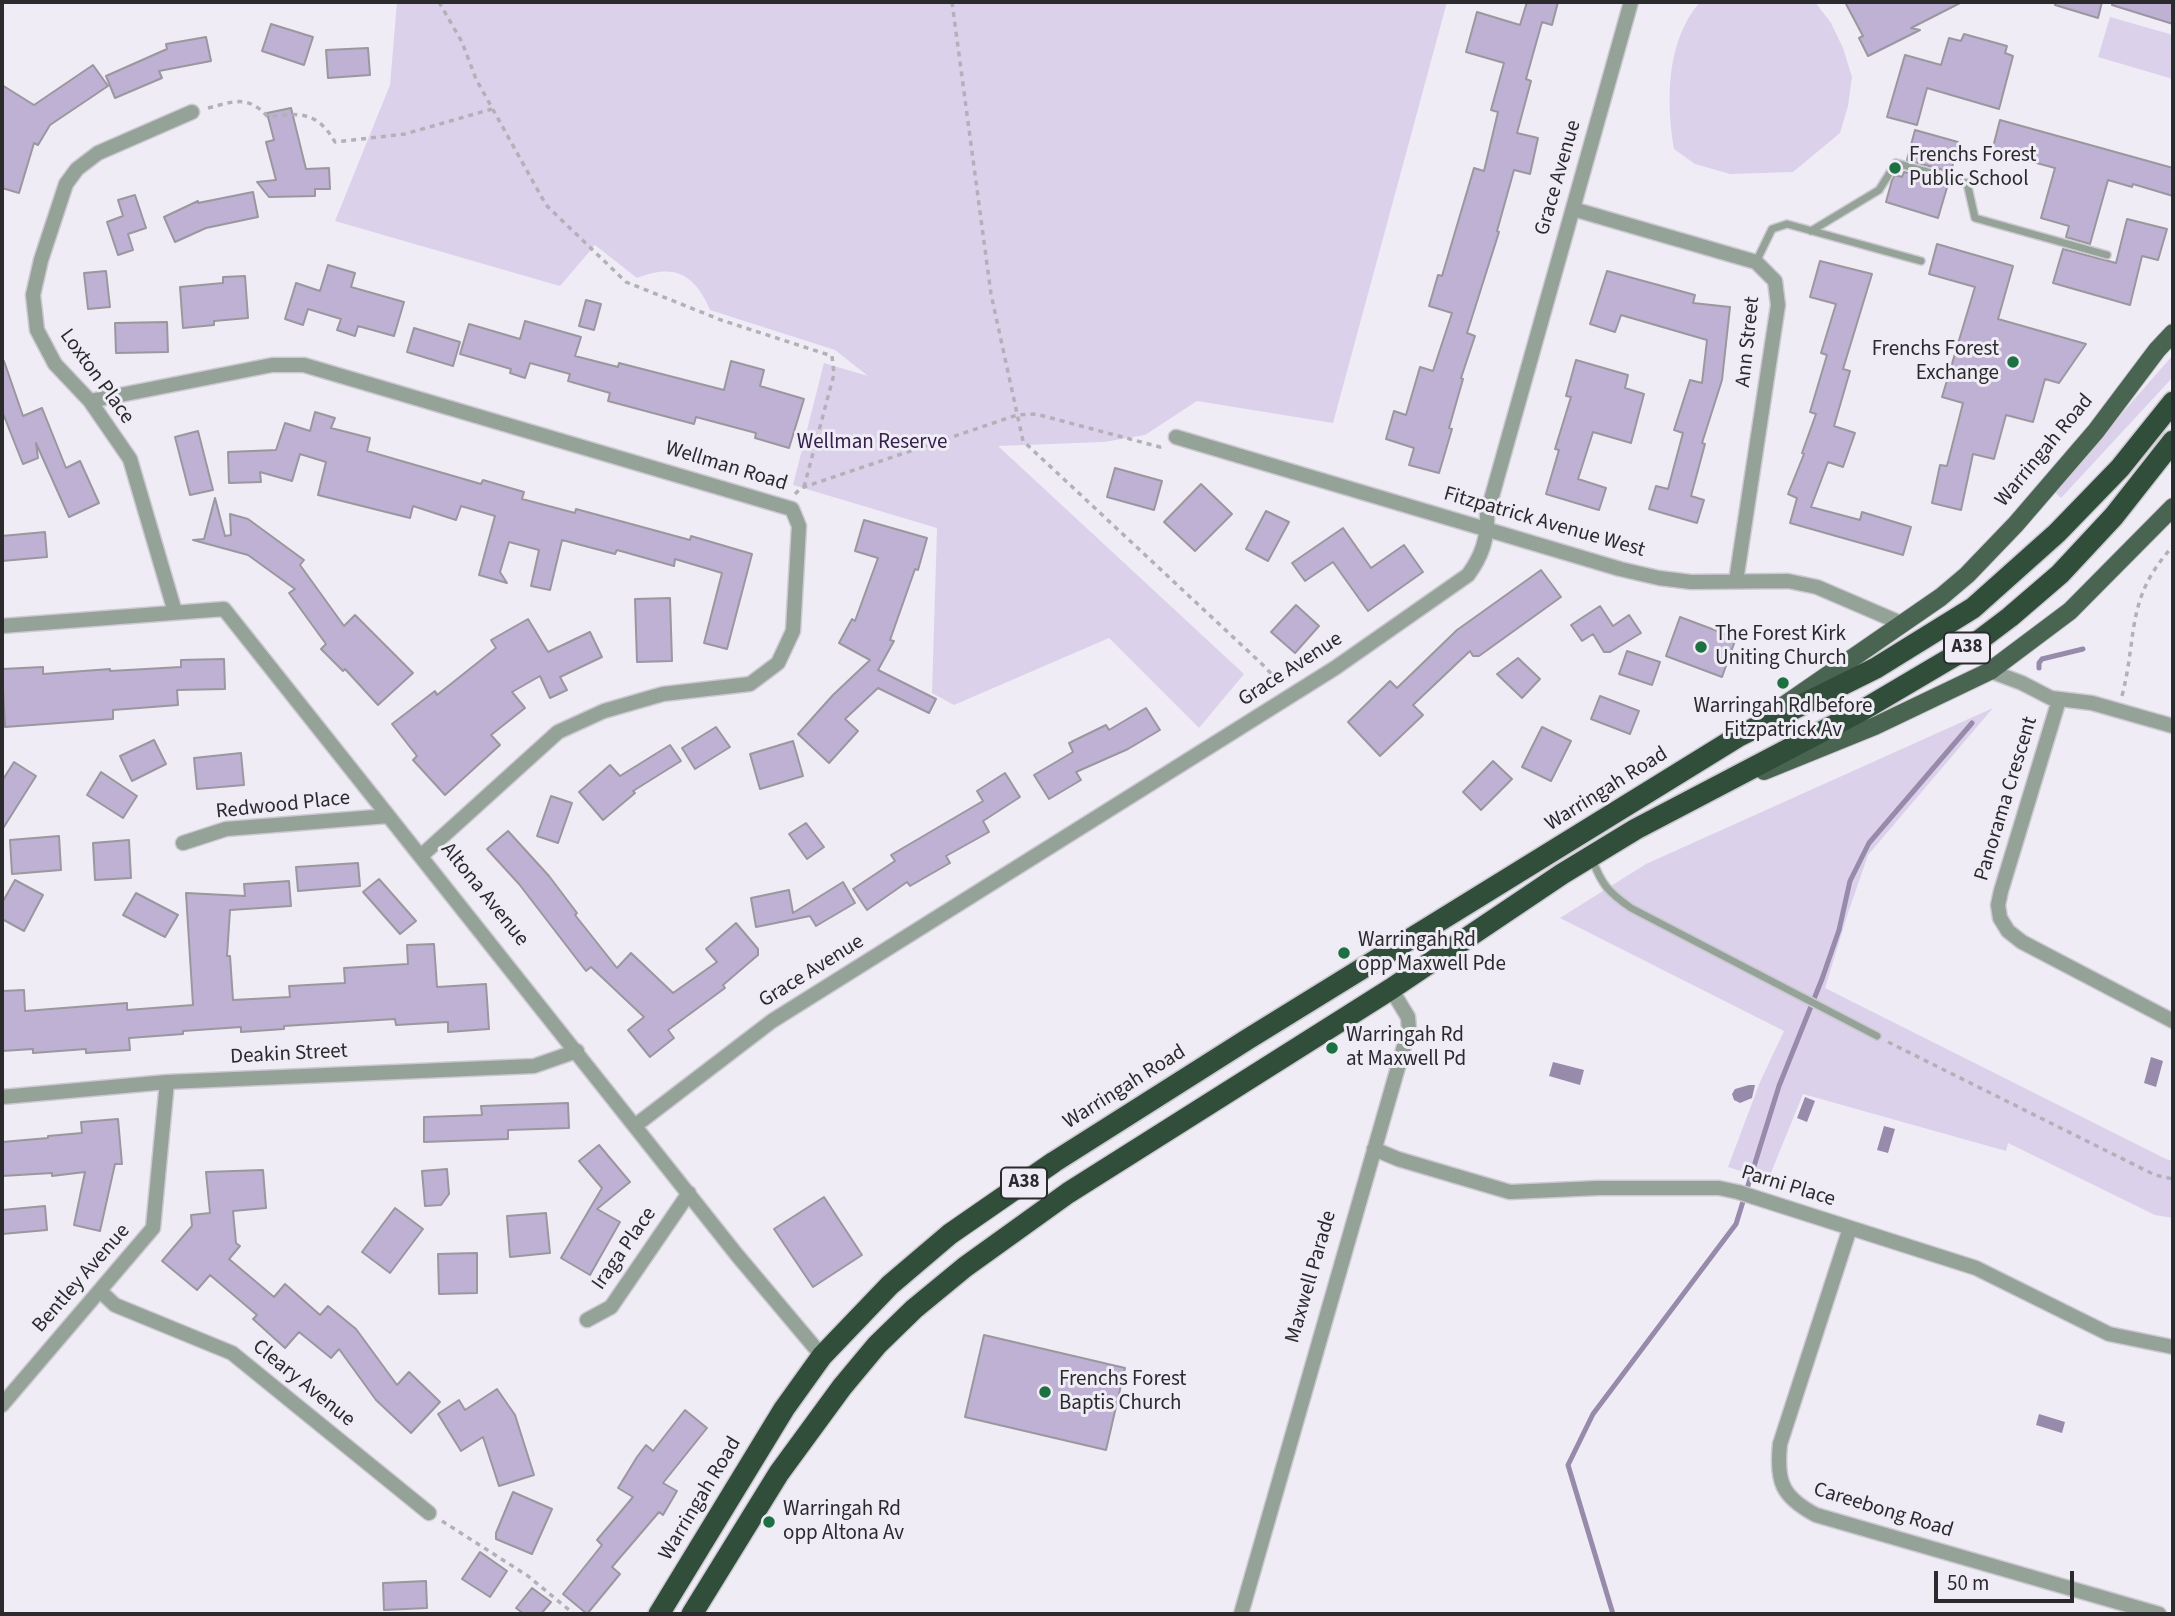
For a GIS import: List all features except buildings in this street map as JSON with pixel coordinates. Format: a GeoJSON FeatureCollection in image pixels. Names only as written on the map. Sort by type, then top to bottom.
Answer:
{"type":"FeatureCollection","features":[{"type":"Feature","properties":{"kind":"highway","name":"Warringah Road"},"geometry":{"type":"LineString","coordinates":[[659,1614],[765,1440],[822,1356],[890,1285],[950,1234],[1054,1162],[1372,961],[1429,929],[1739,736],[1876,668],[1973,608],[2057,533],[2120,468],[2173,401]]}},
{"type":"Feature","properties":{"kind":"highway","name":"A38"},"geometry":{"type":"LineString","coordinates":[[692,1614],[779,1473],[842,1387],[877,1345],[914,1309],[1068,1193],[1391,989],[1591,856],[1636,829],[1863,710],[1973,645],[2060,574],[2115,516],[2173,442]]}},
{"type":"Feature","properties":{"kind":"highway","name":"Maxwell Parade"},"geometry":{"type":"LineString","coordinates":[[1372,961],[1391,989]]}},
{"type":"Feature","properties":{"kind":"highway","name":"Altona Avenue"},"geometry":{"type":"LineString","coordinates":[[822,1356],[842,1387]]}},
{"type":"Feature","properties":{"kind":"main road","name":"Warringah Road"},"geometry":{"type":"LineString","coordinates":[[1739,736],[1941,597],[2015,525],[2173,333]]}},
{"type":"Feature","properties":{"kind":"main road","name":"A38"},"geometry":{"type":"LineString","coordinates":[[1711,790],[1875,726],[1990,671],[2070,611],[2173,507]]}},
{"type":"Feature","properties":{"kind":"street","name":"Grace Avenue"},"geometry":{"type":"LineString","coordinates":[[636,1125],[772,1021],[1292,696],[1468,575],[1481,556],[1488,529],[1487,514],[1631,2]]}},
{"type":"Feature","properties":{"kind":"street","name":"Loxton Place"},"geometry":{"type":"LineString","coordinates":[[176,612],[130,459],[90,401],[55,364],[37,330],[33,295],[41,260],[66,184],[77,169],[98,153],[192,113]]}},
{"type":"Feature","properties":{"kind":"street"},"geometry":{"type":"LineString","coordinates":[[1573,209],[1756,262]]}},
{"type":"Feature","properties":{"kind":"street","name":"Ann Street"},"geometry":{"type":"LineString","coordinates":[[1736,581],[1778,305],[1775,281],[1756,262]]}},
{"type":"Feature","properties":{"kind":"street","name":"Wellman Road"},"geometry":{"type":"LineString","coordinates":[[90,401],[272,365],[304,365],[792,509],[799,526],[793,631],[778,663],[750,684],[663,694],[604,711],[558,732],[421,856]]}},
{"type":"Feature","properties":{"kind":"street","name":"Fitzpatrick Avenue West"},"geometry":{"type":"LineString","coordinates":[[1176,437],[1659,578],[1691,582],[1788,581],[1817,587],[1903,624]]}},
{"type":"Feature","properties":{"kind":"street","name":"Altona Avenue"},"geometry":{"type":"LineString","coordinates":[[2,626],[225,608],[388,816],[822,1356]]}},
{"type":"Feature","properties":{"kind":"street"},"geometry":{"type":"LineString","coordinates":[[1990,671],[2055,699],[2080,700],[2173,726]]}},
{"type":"Feature","properties":{"kind":"street","name":"Panorama Crescent"},"geometry":{"type":"LineString","coordinates":[[2055,699],[2001,891],[1998,905],[2000,919],[2008,932],[2036,951],[2173,1021]]}},
{"type":"Feature","properties":{"kind":"street","name":"Redwood Place"},"geometry":{"type":"LineString","coordinates":[[183,843],[226,829],[388,816]]}},
{"type":"Feature","properties":{"kind":"street","name":"Maxwell Parade"},"geometry":{"type":"LineString","coordinates":[[1241,1614],[1409,1030],[1408,1017],[1391,989]]}},
{"type":"Feature","properties":{"kind":"street","name":"Deakin Street"},"geometry":{"type":"LineString","coordinates":[[2,1097],[167,1082],[534,1066],[576,1051]]}},
{"type":"Feature","properties":{"kind":"street","name":"Bentley Avenue"},"geometry":{"type":"LineString","coordinates":[[2,1405],[153,1228],[167,1082]]}},
{"type":"Feature","properties":{"kind":"street","name":"Parni Place"},"geometry":{"type":"LineString","coordinates":[[1374,1149],[1398,1160],[1510,1192],[1598,1188],[1718,1188],[1738,1192],[1976,1268],[2109,1334],[2173,1347]]}},
{"type":"Feature","properties":{"kind":"street","name":"Iraga Place"},"geometry":{"type":"LineString","coordinates":[[587,1320],[611,1307],[689,1193]]}},
{"type":"Feature","properties":{"kind":"street","name":"Careebong Road"},"geometry":{"type":"LineString","coordinates":[[1850,1228],[1780,1444],[1779,1477],[1786,1493],[1798,1506],[1816,1515],[2159,1614]]}},
{"type":"Feature","properties":{"kind":"street","name":"Cleary Avenue"},"geometry":{"type":"LineString","coordinates":[[100,1291],[115,1305],[232,1353],[429,1513]]}},
{"type":"Feature","properties":{"kind":"lane"},"geometry":{"type":"LineString","coordinates":[[1811,231],[1879,190],[1896,163],[1967,183],[1975,218],[2107,255]]}},
{"type":"Feature","properties":{"kind":"lane"},"geometry":{"type":"LineString","coordinates":[[1756,262],[1772,229],[1787,224],[1921,261]]}},
{"type":"Feature","properties":{"kind":"lane"},"geometry":{"type":"LineString","coordinates":[[1591,856],[1601,883],[1612,895],[1631,908],[1877,1036]]}},
{"type":"Feature","properties":{"kind":"path"},"geometry":{"type":"LineString","coordinates":[[439,2],[462,43],[476,79],[546,205],[626,282],[721,320],[832,356],[834,374],[804,487]]}},
{"type":"Feature","properties":{"kind":"path"},"geometry":{"type":"LineString","coordinates":[[951,2],[991,294],[1023,441],[1263,665],[1292,696]]}},
{"type":"Feature","properties":{"kind":"path"},"geometry":{"type":"LineString","coordinates":[[192,113],[246,100],[258,106],[268,117],[294,113],[309,117],[327,128],[335,142],[405,134],[492,108]]}},
{"type":"Feature","properties":{"kind":"path"},"geometry":{"type":"LineString","coordinates":[[783,505],[804,487],[1017,415],[1036,414],[1160,447],[1176,437]]}},
{"type":"Feature","properties":{"kind":"path"},"geometry":{"type":"LineString","coordinates":[[2118,710],[2128,671],[2133,627],[2140,598],[2154,569],[2173,546]]}},
{"type":"Feature","properties":{"kind":"path"},"geometry":{"type":"LineString","coordinates":[[1877,1036],[2155,1175],[2173,1179]]}},
{"type":"Feature","properties":{"kind":"path"},"geometry":{"type":"LineString","coordinates":[[429,1513],[528,1576],[574,1614]]}},
{"type":"Feature","properties":{"kind":"green space","name":"Wellman Reserve"},"geometry":{"type":"Polygon","coordinates":[[[397,2],[1447,2],[1333,423],[1197,401],[1145,435],[1104,442],[998,446],[1244,674],[1199,728],[1109,638],[954,705],[932,693],[937,528],[793,485],[824,363],[868,376],[835,350],[710,310],[697,288],[682,275],[662,272],[637,278],[595,245],[560,286],[335,221],[390,85],[397,2]]]}},
{"type":"Feature","properties":{"kind":"green space"},"geometry":{"type":"Polygon","coordinates":[[[1700,2],[1815,2],[1831,23],[1843,48],[1852,77],[1848,106],[1840,133],[1793,172],[1730,174],[1695,164],[1674,149],[1670,111],[1671,72],[1680,35],[1700,2]]]}},
{"type":"Feature","properties":{"kind":"green space"},"geometry":{"type":"Polygon","coordinates":[[[2110,17],[2173,35],[2173,79],[2098,57],[2110,17]]]}},
{"type":"Feature","properties":{"kind":"green space"},"geometry":{"type":"Polygon","coordinates":[[[2173,355],[2173,377],[2061,498],[2054,491],[2173,355]]]}},
{"type":"Feature","properties":{"kind":"green space"},"geometry":{"type":"Polygon","coordinates":[[[1993,708],[1868,855],[1825,988],[2173,1161],[2173,1218],[2155,1215],[2008,1143],[2006,1151],[1803,1094],[1768,1180],[1728,1167],[1760,1082],[1784,1031],[1560,918],[1646,864],[1993,708]]]}},
{"type":"Feature","properties":{"kind":"shaded area"},"geometry":{"type":"Polygon","coordinates":[[[2151,1057],[2163,1061],[2156,1087],[2144,1083],[2151,1057]]]}},
{"type":"Feature","properties":{"kind":"shaded area"},"geometry":{"type":"Polygon","coordinates":[[[1553,1062],[1584,1070],[1580,1085],[1549,1076],[1553,1062]]]}},
{"type":"Feature","properties":{"kind":"shaded area"},"geometry":{"type":"Polygon","coordinates":[[[1755,1085],[1752,1098],[1740,1103],[1734,1100],[1732,1094],[1735,1089],[1755,1085]]]}},
{"type":"Feature","properties":{"kind":"shaded area"},"geometry":{"type":"Polygon","coordinates":[[[1805,1097],[1815,1101],[1807,1122],[1797,1118],[1805,1097]]]}},
{"type":"Feature","properties":{"kind":"shaded area"},"geometry":{"type":"Polygon","coordinates":[[[1884,1126],[1895,1129],[1888,1153],[1877,1150],[1884,1126]]]}},
{"type":"Feature","properties":{"kind":"shaded area"},"geometry":{"type":"Polygon","coordinates":[[[2039,1414],[2065,1422],[2062,1433],[2036,1425],[2039,1414]]]}},
{"type":"Feature","properties":{"kind":"waterway"},"geometry":{"type":"LineString","coordinates":[[2039,668],[2042,659],[2083,649]]}},
{"type":"Feature","properties":{"kind":"waterway"},"geometry":{"type":"LineString","coordinates":[[1613,1614],[1568,1465],[1593,1414],[1736,1224],[1779,1086],[1839,930],[1850,881],[1869,843],[1972,723]]}},
{"type":"Feature","properties":{"kind":"place","name":"Frenchs Forest Public School"},"geometry":{"type":"Point","coordinates":[1895,168]}},
{"type":"Feature","properties":{"kind":"place","name":"Frenchs Forest Exchange"},"geometry":{"type":"Point","coordinates":[2013,362]}},
{"type":"Feature","properties":{"kind":"place","name":"The Forest Kirk Uniting Church"},"geometry":{"type":"Point","coordinates":[1701,647]}},
{"type":"Feature","properties":{"kind":"place","name":"Warringah Rd before Fitzpatrick Av"},"geometry":{"type":"Point","coordinates":[1783,683]}},
{"type":"Feature","properties":{"kind":"place","name":"Warringah Rd opp Maxwell Pde"},"geometry":{"type":"Point","coordinates":[1344,953]}},
{"type":"Feature","properties":{"kind":"place","name":"Warringah Rd at Maxwell Pd"},"geometry":{"type":"Point","coordinates":[1332,1048]}},
{"type":"Feature","properties":{"kind":"place","name":"Frenchs Forest Baptis Church"},"geometry":{"type":"Point","coordinates":[1045,1392]}},
{"type":"Feature","properties":{"kind":"place","name":"Warringah Rd opp Altona Av"},"geometry":{"type":"Point","coordinates":[769,1522]}}]}
